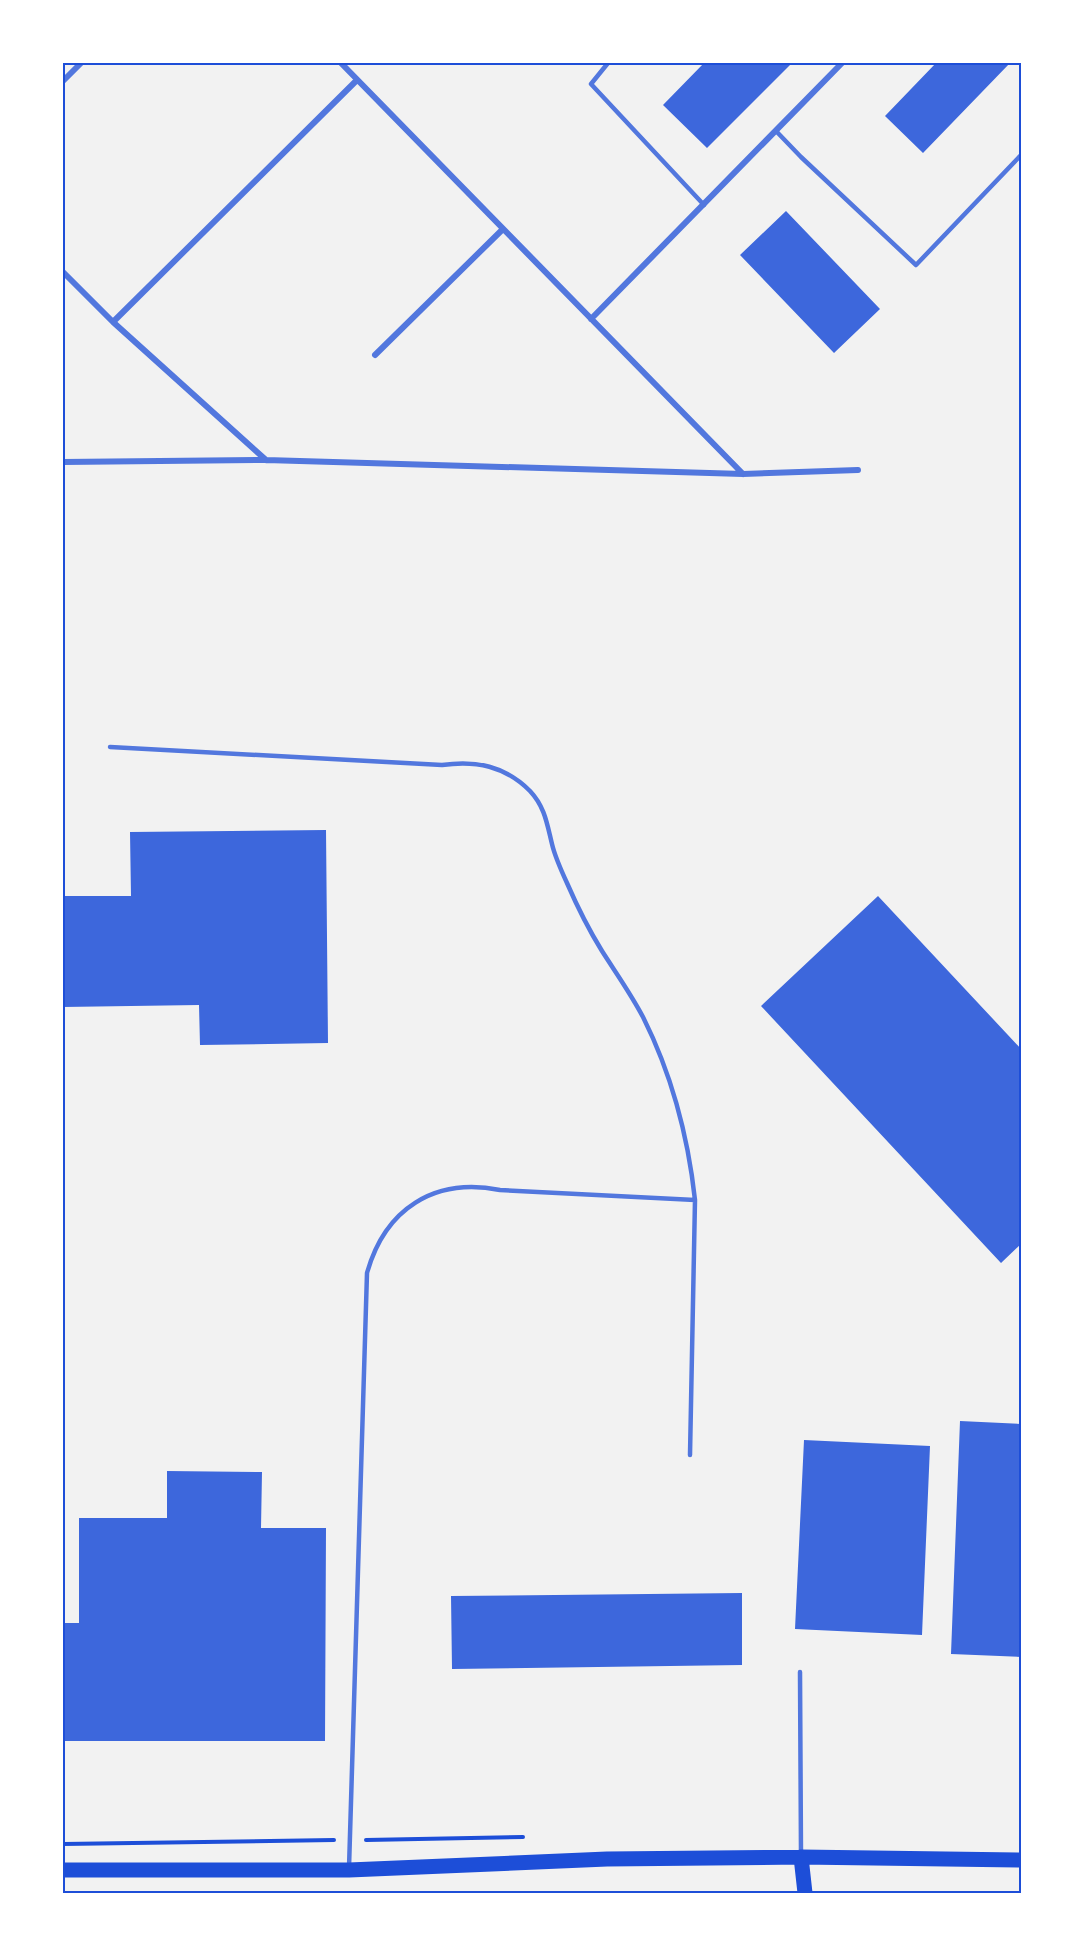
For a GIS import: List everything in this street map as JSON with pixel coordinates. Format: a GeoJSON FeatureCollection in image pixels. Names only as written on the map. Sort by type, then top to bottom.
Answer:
{"type":"FeatureCollection","features":[{"type":"Feature","properties":{"kind":"main road"},"geometry":{"type":"LineString","coordinates":[[801,1857],[805,1893]]}},
{"type":"Feature","properties":{"kind":"main road"},"geometry":{"type":"LineString","coordinates":[[63,1870],[349,1870],[607,1859],[801,1857],[1022,1860]]}},
{"type":"Feature","properties":{"kind":"street"},"geometry":{"type":"LineString","coordinates":[[63,81],[81,63]]}},
{"type":"Feature","properties":{"kind":"street"},"geometry":{"type":"LineString","coordinates":[[341,63],[743,474]]}},
{"type":"Feature","properties":{"kind":"street"},"geometry":{"type":"LineString","coordinates":[[591,320],[842,63]]}},
{"type":"Feature","properties":{"kind":"street"},"geometry":{"type":"LineString","coordinates":[[113,322],[357,80]]}},
{"type":"Feature","properties":{"kind":"street"},"geometry":{"type":"LineString","coordinates":[[375,355],[503,229]]}},
{"type":"Feature","properties":{"kind":"street"},"geometry":{"type":"LineString","coordinates":[[63,272],[113,322],[266,460]]}},
{"type":"Feature","properties":{"kind":"street"},"geometry":{"type":"LineString","coordinates":[[63,462],[266,460],[743,474],[858,470]]}},
{"type":"Feature","properties":{"kind":"lane"},"geometry":{"type":"LineString","coordinates":[[608,63],[591,84],[704,205]]}},
{"type":"Feature","properties":{"kind":"lane"},"geometry":{"type":"LineString","coordinates":[[776,131],[916,265],[1022,154]]}},
{"type":"Feature","properties":{"kind":"lane"},"geometry":{"type":"LineString","coordinates":[[110,747],[442,765],[461,762],[481,763],[499,769],[516,779],[531,792],[542,808],[549,826],[552,845],[583,917],[628,991],[659,1051],[673,1088],[683,1125],[696,1200],[690,1455]]}},
{"type":"Feature","properties":{"kind":"lane"},"geometry":{"type":"LineString","coordinates":[[349,1870],[367,1273],[373,1252],[383,1233],[397,1217],[414,1203],[446,1189],[483,1187],[500,1190],[696,1200]]}},
{"type":"Feature","properties":{"kind":"lane"},"geometry":{"type":"LineString","coordinates":[[800,1672],[801,1857]]}},
{"type":"Feature","properties":{"kind":"building"},"geometry":{"type":"Polygon","coordinates":[[[704,63],[792,63],[707,148],[663,105],[704,63]]]}},
{"type":"Feature","properties":{"kind":"building"},"geometry":{"type":"Polygon","coordinates":[[[936,63],[1010,63],[923,153],[885,116],[936,63]]]}},
{"type":"Feature","properties":{"kind":"building"},"geometry":{"type":"Polygon","coordinates":[[[786,211],[880,309],[834,353],[740,255],[786,211]]]}},
{"type":"Feature","properties":{"kind":"building"},"geometry":{"type":"Polygon","coordinates":[[[326,830],[328,1043],[200,1045],[199,1005],[63,1007],[63,896],[131,896],[130,832],[326,830]]]}},
{"type":"Feature","properties":{"kind":"building"},"geometry":{"type":"Polygon","coordinates":[[[878,896],[1022,1050],[1022,1243],[1001,1263],[761,1006],[878,896]]]}},
{"type":"Feature","properties":{"kind":"building"},"geometry":{"type":"Polygon","coordinates":[[[960,1421],[1022,1424],[1022,1657],[951,1654],[960,1421]]]}},
{"type":"Feature","properties":{"kind":"building"},"geometry":{"type":"Polygon","coordinates":[[[804,1440],[930,1446],[922,1635],[795,1629],[804,1440]]]}},
{"type":"Feature","properties":{"kind":"building"},"geometry":{"type":"Polygon","coordinates":[[[167,1471],[262,1472],[261,1528],[326,1528],[325,1741],[63,1741],[63,1623],[79,1623],[79,1518],[167,1518],[167,1471]]]}},
{"type":"Feature","properties":{"kind":"building"},"geometry":{"type":"Polygon","coordinates":[[[742,1593],[742,1665],[452,1669],[451,1596],[742,1593]]]}}]}
